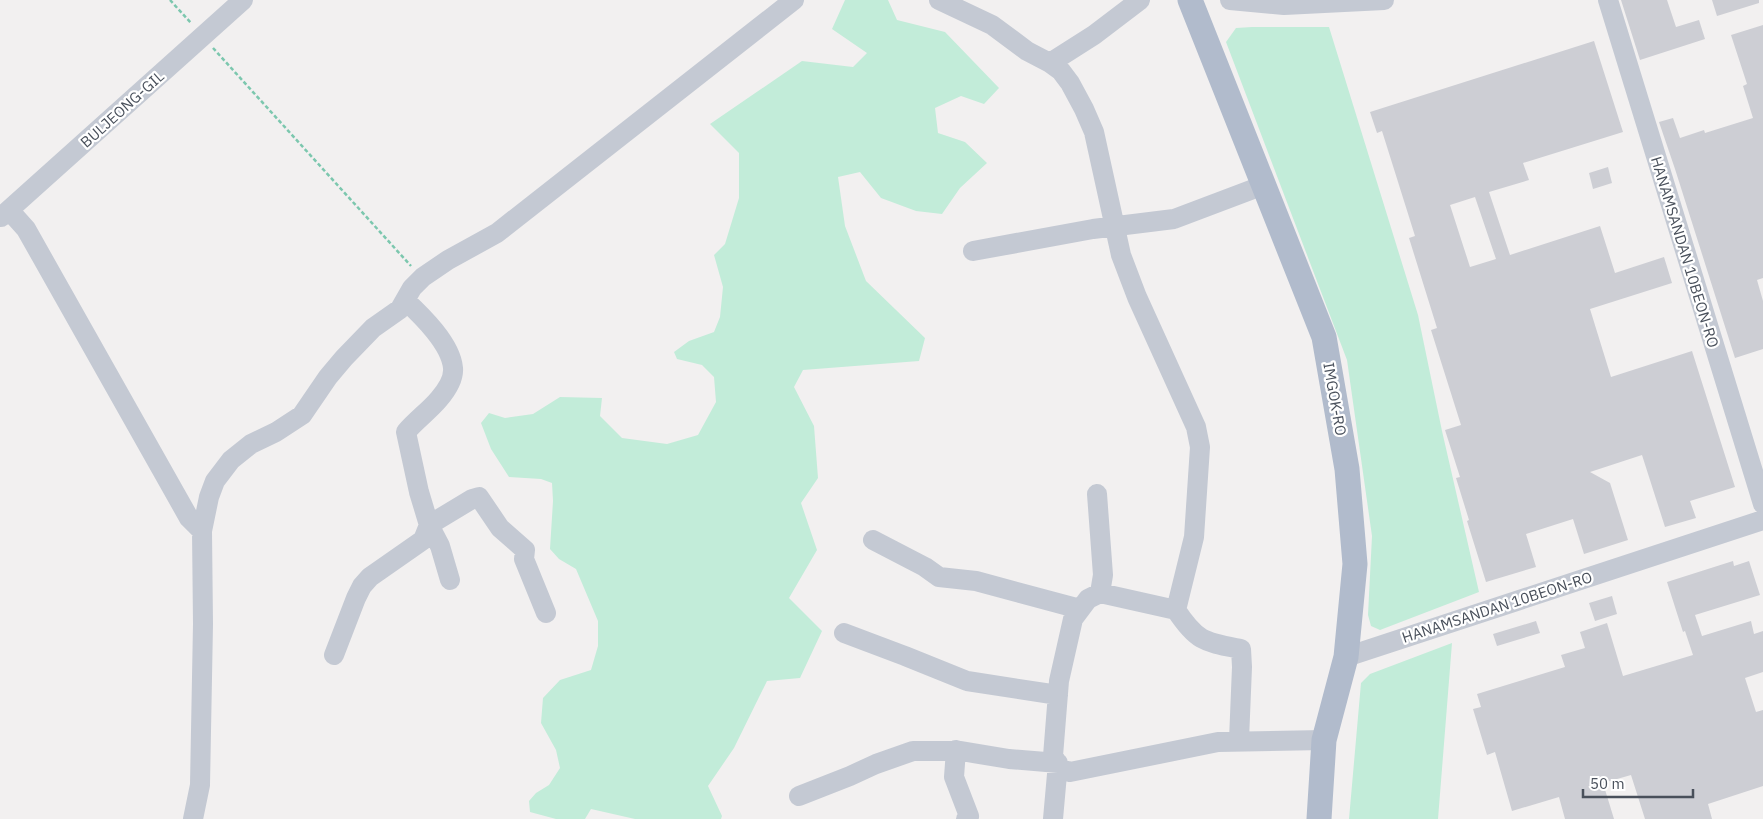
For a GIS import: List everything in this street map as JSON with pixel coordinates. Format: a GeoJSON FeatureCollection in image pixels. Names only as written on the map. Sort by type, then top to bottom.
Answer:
{"type":"FeatureCollection","features":[{"type":"Feature","properties":{"kind":"main road","name":"IMGOK-RO"},"geometry":{"type":"LineString","coordinates":[[1190,0],[1324,337],[1347,469],[1355,564],[1346,657],[1324,740],[1319,819]]}},
{"type":"Feature","properties":{"kind":"street","name":"BULJEONG-GIL"},"geometry":{"type":"LineString","coordinates":[[5,214],[243,0]]}},
{"type":"Feature","properties":{"kind":"street"},"geometry":{"type":"LineString","coordinates":[[193,819],[200,785],[203,624],[202,531],[215,481],[231,460],[251,444],[276,432],[302,415],[328,377],[344,358],[373,328],[400,309],[412,288],[423,277],[448,260],[497,233],[794,0]]}},
{"type":"Feature","properties":{"kind":"street"},"geometry":{"type":"LineString","coordinates":[[939,0],[992,25],[1027,51],[1050,62],[1061,71],[1084,108],[1094,132],[1121,256],[1196,427],[1200,446],[1194,537],[1176,610]]}},
{"type":"Feature","properties":{"kind":"street"},"geometry":{"type":"LineString","coordinates":[[1050,62],[1094,35],[1140,0]]}},
{"type":"Feature","properties":{"kind":"street"},"geometry":{"type":"LineString","coordinates":[[1230,0],[1284,5],[1384,0]]}},
{"type":"Feature","properties":{"kind":"street","name":"HANAMSANDAN 10BEON-RO"},"geometry":{"type":"LineString","coordinates":[[1608,0],[1763,504]]}},
{"type":"Feature","properties":{"kind":"street"},"geometry":{"type":"LineString","coordinates":[[973,251],[1114,227],[1174,219],[1264,185]]}},
{"type":"Feature","properties":{"kind":"street"},"geometry":{"type":"LineString","coordinates":[[5,214],[26,229],[189,518],[202,531]]}},
{"type":"Feature","properties":{"kind":"street"},"geometry":{"type":"LineString","coordinates":[[405,300],[422,316],[447,350],[453,369],[452,379],[439,399],[406,432],[417,485],[429,525],[440,546],[450,580]]}},
{"type":"Feature","properties":{"kind":"street"},"geometry":{"type":"LineString","coordinates":[[1097,494],[1103,575],[1100,592]]}},
{"type":"Feature","properties":{"kind":"street"},"geometry":{"type":"LineString","coordinates":[[334,655],[362,586],[377,571],[422,540],[429,525],[478,497],[500,528],[525,550],[524,559],[546,613]]}},
{"type":"Feature","properties":{"kind":"street","name":"HANAMSANDAN 10BEON-RO"},"geometry":{"type":"LineString","coordinates":[[1346,657],[1763,520]]}},
{"type":"Feature","properties":{"kind":"street"},"geometry":{"type":"LineString","coordinates":[[873,540],[925,567],[939,577],[976,581],[1080,609]]}},
{"type":"Feature","properties":{"kind":"street"},"geometry":{"type":"LineString","coordinates":[[1239,740],[1241,649],[1211,643],[1198,637],[1186,626],[1176,610],[1100,592],[1088,599],[1073,619],[1059,681],[1053,756],[1061,769],[1070,772],[1218,742],[1239,740],[1324,740]]}},
{"type":"Feature","properties":{"kind":"street"},"geometry":{"type":"LineString","coordinates":[[844,633],[967,681],[1058,695]]}},
{"type":"Feature","properties":{"kind":"street"},"geometry":{"type":"LineString","coordinates":[[798,796],[913,751],[956,750],[1009,759],[1058,763]]}},
{"type":"Feature","properties":{"kind":"street"},"geometry":{"type":"LineString","coordinates":[[956,750],[954,777],[969,816],[966,819]]}},
{"type":"Feature","properties":{"kind":"street"},"geometry":{"type":"LineString","coordinates":[[1053,819],[1058,763]]}},
{"type":"Feature","properties":{"kind":"path"},"geometry":{"type":"LineString","coordinates":[[170,0],[414,270],[423,277]]}},
{"type":"Feature","properties":{"kind":"green space"},"geometry":{"type":"Polygon","coordinates":[[[845,0],[888,0],[897,20],[945,32],[999,88],[984,104],[961,96],[935,108],[938,133],[965,142],[987,163],[960,188],[942,214],[916,211],[881,198],[860,172],[838,177],[845,226],[866,281],[925,338],[919,361],[803,370],[794,387],[814,426],[818,478],[801,503],[817,550],[789,598],[822,631],[800,678],[767,681],[734,748],[708,786],[722,816],[721,819],[635,819],[591,809],[585,819],[556,819],[530,812],[529,801],[536,793],[549,785],[560,768],[556,750],[541,723],[543,698],[560,680],[591,670],[598,646],[598,621],[576,569],[559,559],[550,549],[553,501],[552,483],[541,479],[509,477],[491,449],[481,423],[489,413],[505,418],[533,414],[560,397],[602,398],[600,416],[622,438],[667,444],[698,435],[716,402],[714,377],[702,365],[677,359],[674,352],[689,341],[714,332],[720,317],[723,287],[714,255],[725,244],[739,198],[739,153],[710,124],[802,61],[853,67],[867,53],[832,29],[845,0]]]}},
{"type":"Feature","properties":{"kind":"green space"},"geometry":{"type":"Polygon","coordinates":[[[1329,27],[1418,315],[1442,431],[1479,592],[1380,630],[1371,626],[1368,615],[1372,536],[1347,360],[1226,42],[1236,28],[1329,27]]]}},
{"type":"Feature","properties":{"kind":"green space"},"geometry":{"type":"Polygon","coordinates":[[[1452,643],[1438,819],[1349,819],[1361,683],[1370,674],[1452,643]]]}},
{"type":"Feature","properties":{"kind":"building"},"geometry":{"type":"Polygon","coordinates":[[[1621,0],[1667,0],[1676,27],[1699,20],[1705,39],[1640,60],[1621,0]]]}},
{"type":"Feature","properties":{"kind":"building"},"geometry":{"type":"Polygon","coordinates":[[[1712,0],[1759,0],[1759,3],[1717,16],[1712,0]]]}},
{"type":"Feature","properties":{"kind":"building"},"geometry":{"type":"Polygon","coordinates":[[[1763,25],[1763,278],[1757,280],[1763,301],[1763,349],[1735,358],[1659,122],[1673,118],[1680,138],[1704,130],[1705,133],[1753,118],[1743,86],[1747,84],[1731,35],[1763,25]]]}},
{"type":"Feature","properties":{"kind":"building"},"geometry":{"type":"Polygon","coordinates":[[[1594,41],[1623,132],[1523,163],[1529,180],[1489,192],[1510,255],[1600,226],[1615,273],[1664,257],[1672,283],[1590,309],[1611,377],[1692,351],[1735,487],[1690,501],[1696,518],[1665,527],[1642,455],[1590,472],[1610,483],[1628,540],[1584,554],[1573,519],[1526,534],[1536,567],[1486,582],[1467,521],[1469,520],[1456,478],[1460,477],[1445,430],[1461,425],[1431,330],[1437,328],[1409,238],[1415,236],[1382,131],[1377,133],[1370,112],[1594,41]],[[1475,197],[1450,205],[1470,267],[1496,259],[1475,197]]]}},
{"type":"Feature","properties":{"kind":"building"},"geometry":{"type":"Polygon","coordinates":[[[1608,167],[1612,183],[1593,189],[1589,173],[1608,167]]]}},
{"type":"Feature","properties":{"kind":"building"},"geometry":{"type":"Polygon","coordinates":[[[1733,561],[1734,566],[1749,561],[1760,595],[1695,615],[1702,636],[1751,621],[1754,634],[1763,631],[1763,672],[1745,678],[1756,712],[1763,710],[1763,786],[1708,804],[1712,819],[1645,819],[1631,775],[1603,783],[1614,819],[1565,819],[1559,797],[1512,811],[1495,752],[1487,755],[1473,709],[1481,707],[1477,694],[1565,667],[1561,655],[1585,648],[1580,632],[1607,623],[1623,676],[1693,655],[1685,631],[1683,632],[1667,582],[1733,561]]]}},
{"type":"Feature","properties":{"kind":"building"},"geometry":{"type":"Polygon","coordinates":[[[1612,596],[1617,614],[1595,621],[1589,603],[1612,596]]]}},
{"type":"Feature","properties":{"kind":"building"},"geometry":{"type":"Polygon","coordinates":[[[1536,621],[1540,633],[1497,646],[1493,634],[1536,621]]]}}]}
